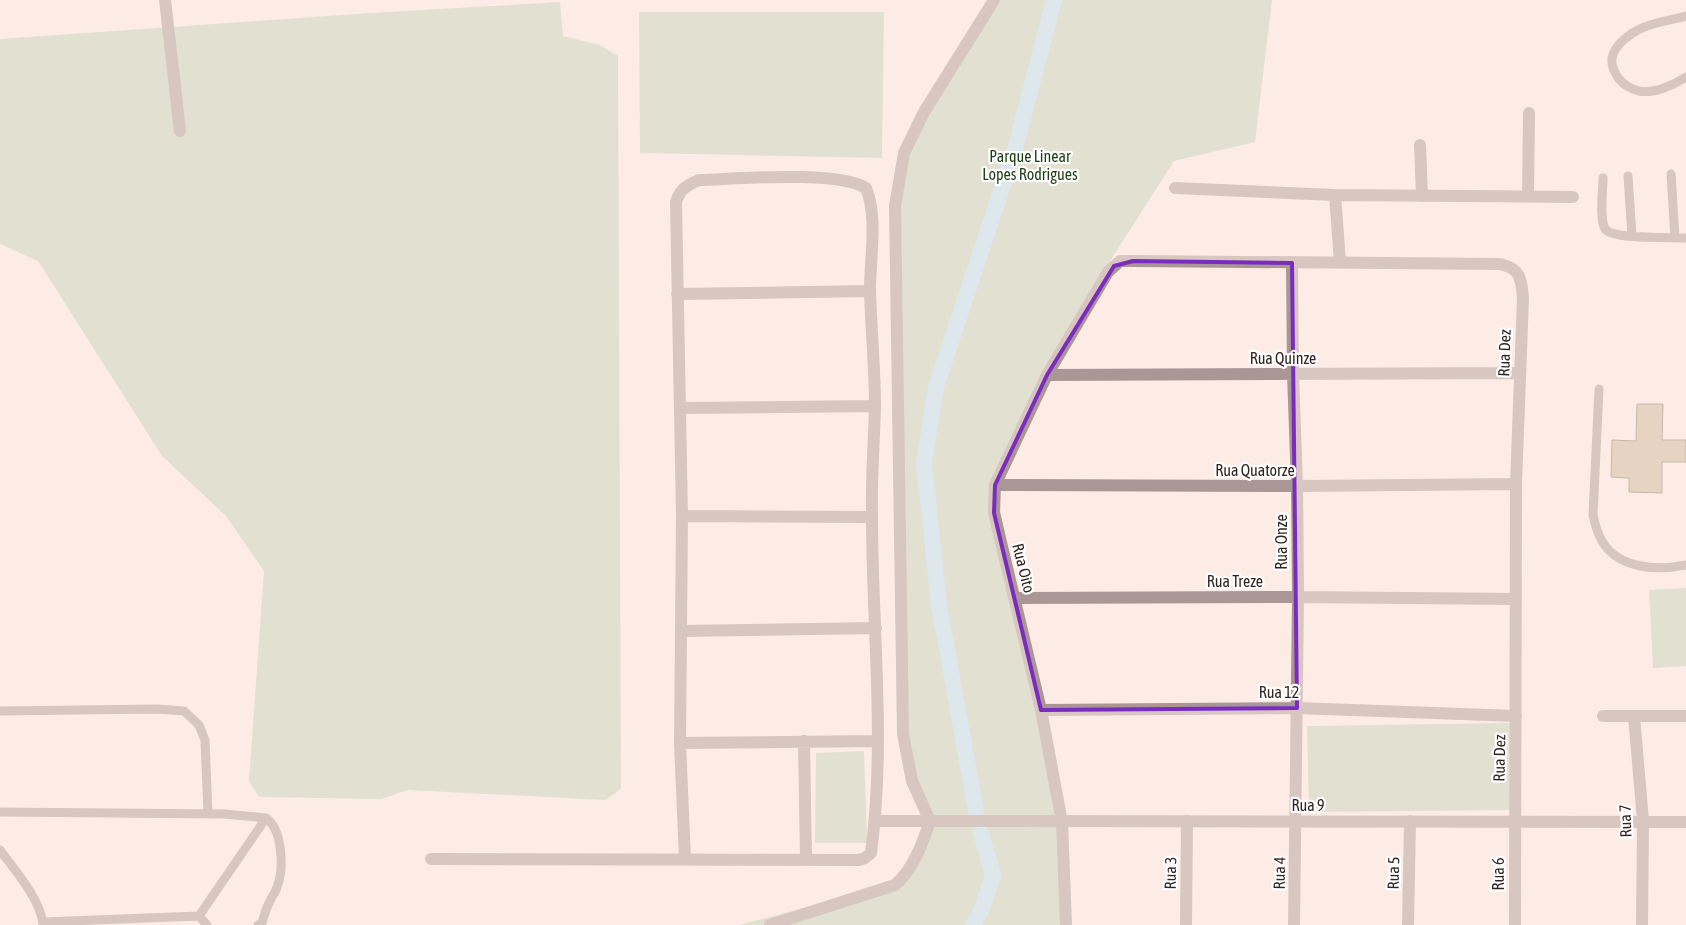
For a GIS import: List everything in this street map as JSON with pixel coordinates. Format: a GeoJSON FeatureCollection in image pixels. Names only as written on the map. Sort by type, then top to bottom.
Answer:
{"type":"FeatureCollection","features":[{"type":"Feature","properties":{"kind":"street"},"geometry":{"type":"LineString","coordinates":[[165,0],[180,131]]}},
{"type":"Feature","properties":{"kind":"street"},"geometry":{"type":"LineString","coordinates":[[770,925],[895,885],[915,858],[930,821],[912,781],[903,734],[895,206],[904,154],[924,112],[994,0]]}},
{"type":"Feature","properties":{"kind":"street"},"geometry":{"type":"LineString","coordinates":[[1528,196],[1529,113]]}},
{"type":"Feature","properties":{"kind":"street"},"geometry":{"type":"LineString","coordinates":[[1420,145],[1422,196]]}},
{"type":"Feature","properties":{"kind":"street"},"geometry":{"type":"LineString","coordinates":[[431,859],[859,860],[866,858],[871,853],[875,821],[877,741],[876,628],[872,516],[875,406],[870,290],[872,214],[866,188],[858,183],[806,177],[699,180],[684,188],[678,195],[676,212],[677,294],[682,516],[680,743],[685,859]]}},
{"type":"Feature","properties":{"kind":"street"},"geometry":{"type":"LineString","coordinates":[[1175,188],[1336,195],[1573,197]]}},
{"type":"Feature","properties":{"kind":"street"},"geometry":{"type":"LineString","coordinates":[[1336,195],[1340,262]]}},
{"type":"Feature","properties":{"kind":"street","name":"Rua Oito"},"geometry":{"type":"LineString","coordinates":[[1066,925],[1062,822],[1041,710],[994,513],[995,484],[1047,376],[1108,272],[1120,261],[1133,261]]}},
{"type":"Feature","properties":{"kind":"street","name":"Rua Dez"},"geometry":{"type":"LineString","coordinates":[[1133,261],[1500,264],[1516,270],[1521,279],[1523,298],[1516,484],[1514,822]]}},
{"type":"Feature","properties":{"kind":"street","name":"Rua Onze"},"geometry":{"type":"LineString","coordinates":[[1292,263],[1298,597],[1296,821]]}},
{"type":"Feature","properties":{"kind":"street"},"geometry":{"type":"LineString","coordinates":[[677,294],[870,290]]}},
{"type":"Feature","properties":{"kind":"street","name":"Rua Quinze"},"geometry":{"type":"LineString","coordinates":[[1047,376],[1519,373]]}},
{"type":"Feature","properties":{"kind":"street"},"geometry":{"type":"LineString","coordinates":[[681,408],[875,406]]}},
{"type":"Feature","properties":{"kind":"street","name":"Rua Quatorze"},"geometry":{"type":"LineString","coordinates":[[995,484],[1297,486],[1516,484]]}},
{"type":"Feature","properties":{"kind":"street"},"geometry":{"type":"LineString","coordinates":[[682,516],[872,516]]}},
{"type":"Feature","properties":{"kind":"street","name":"Rua Treze"},"geometry":{"type":"LineString","coordinates":[[1015,598],[1298,597],[1516,600]]}},
{"type":"Feature","properties":{"kind":"street"},"geometry":{"type":"LineString","coordinates":[[681,631],[876,628]]}},
{"type":"Feature","properties":{"kind":"street","name":"Rua 12"},"geometry":{"type":"LineString","coordinates":[[1041,710],[1297,708],[1516,716]]}},
{"type":"Feature","properties":{"kind":"street"},"geometry":{"type":"LineString","coordinates":[[1603,716],[1686,716]]}},
{"type":"Feature","properties":{"kind":"street","name":"Rua 7"},"geometry":{"type":"LineString","coordinates":[[1634,716],[1642,821],[1642,925]]}},
{"type":"Feature","properties":{"kind":"street"},"geometry":{"type":"LineString","coordinates":[[804,741],[806,859]]}},
{"type":"Feature","properties":{"kind":"street"},"geometry":{"type":"LineString","coordinates":[[680,743],[877,741]]}},
{"type":"Feature","properties":{"kind":"street","name":"Rua 9"},"geometry":{"type":"LineString","coordinates":[[875,821],[1686,822]]}},
{"type":"Feature","properties":{"kind":"street","name":"Rua 3"},"geometry":{"type":"LineString","coordinates":[[1186,925],[1187,821]]}},
{"type":"Feature","properties":{"kind":"street","name":"Rua 4"},"geometry":{"type":"LineString","coordinates":[[1294,925],[1296,821]]}},
{"type":"Feature","properties":{"kind":"street","name":"Rua 5"},"geometry":{"type":"LineString","coordinates":[[1408,925],[1410,822]]}},
{"type":"Feature","properties":{"kind":"street","name":"Rua 6"},"geometry":{"type":"LineString","coordinates":[[1514,822],[1515,925]]}},
{"type":"Feature","properties":{"kind":"lane"},"geometry":{"type":"LineString","coordinates":[[1686,16],[1646,26],[1619,44],[1612,56],[1612,70],[1624,85],[1639,91],[1660,89],[1686,77]]}},
{"type":"Feature","properties":{"kind":"lane"},"geometry":{"type":"LineString","coordinates":[[1671,174],[1675,238]]}},
{"type":"Feature","properties":{"kind":"lane"},"geometry":{"type":"LineString","coordinates":[[1628,176],[1632,236]]}},
{"type":"Feature","properties":{"kind":"lane"},"geometry":{"type":"LineString","coordinates":[[1603,178],[1602,217],[1605,228],[1611,234],[1686,238]]}},
{"type":"Feature","properties":{"kind":"lane"},"geometry":{"type":"LineString","coordinates":[[1599,389],[1593,515],[1603,543],[1614,554],[1643,567],[1670,569],[1686,566]]}},
{"type":"Feature","properties":{"kind":"lane"},"geometry":{"type":"LineString","coordinates":[[0,711],[157,708],[184,711],[199,725],[205,740],[208,814]]}},
{"type":"Feature","properties":{"kind":"lane"},"geometry":{"type":"LineString","coordinates":[[0,812],[208,814],[266,818],[272,822],[279,837],[281,868],[277,888],[261,924]]}},
{"type":"Feature","properties":{"kind":"lane"},"geometry":{"type":"LineString","coordinates":[[199,916],[266,818]]}},
{"type":"Feature","properties":{"kind":"lane"},"geometry":{"type":"LineString","coordinates":[[0,850],[41,911],[43,923],[199,916]]}},
{"type":"Feature","properties":{"kind":"lane"},"geometry":{"type":"LineString","coordinates":[[199,916],[207,925]]}},
{"type":"Feature","properties":{"kind":"highlighted area"},"geometry":{"type":"Polygon","coordinates":[[[1133,261],[1292,263],[1297,708],[1041,710],[994,513],[995,485],[1047,375],[1114,266],[1133,261]]]}},
{"type":"Feature","properties":{"kind":"green space","name":"Parque Linear Lopes Rodrigues"},"geometry":{"type":"Polygon","coordinates":[[[996,0],[1272,0],[1255,142],[1174,161],[1110,261],[994,483],[1043,710],[1070,925],[739,925],[891,885],[914,857],[929,821],[910,784],[897,205],[906,152],[996,0]]]}},
{"type":"Feature","properties":{"kind":"green space"},"geometry":{"type":"Polygon","coordinates":[[[560,2],[563,36],[600,45],[618,56],[621,789],[606,800],[408,790],[381,799],[259,797],[249,781],[264,571],[226,516],[162,456],[38,261],[0,244],[0,39],[560,2]]]}},
{"type":"Feature","properties":{"kind":"green space"},"geometry":{"type":"Polygon","coordinates":[[[639,12],[884,12],[882,158],[640,153],[639,12]]]}},
{"type":"Feature","properties":{"kind":"green space"},"geometry":{"type":"Polygon","coordinates":[[[1686,588],[1686,666],[1653,668],[1649,590],[1686,588]]]}},
{"type":"Feature","properties":{"kind":"green space"},"geometry":{"type":"Polygon","coordinates":[[[1509,723],[1510,810],[1309,812],[1307,726],[1509,723]]]}},
{"type":"Feature","properties":{"kind":"green space"},"geometry":{"type":"Polygon","coordinates":[[[864,751],[867,843],[815,843],[816,753],[864,751]]]}},
{"type":"Feature","properties":{"kind":"building"},"geometry":{"type":"Polygon","coordinates":[[[1637,404],[1663,404],[1662,440],[1686,440],[1686,462],[1662,462],[1662,493],[1629,492],[1629,478],[1611,477],[1612,440],[1636,441],[1637,404]]]}},
{"type":"Feature","properties":{"kind":"waterway"},"geometry":{"type":"LineString","coordinates":[[976,811],[939,605],[924,464],[936,387],[1015,149],[1054,0]]}},
{"type":"Feature","properties":{"kind":"waterway"},"geometry":{"type":"LineString","coordinates":[[973,925],[982,909],[993,875],[981,833]]}}]}
